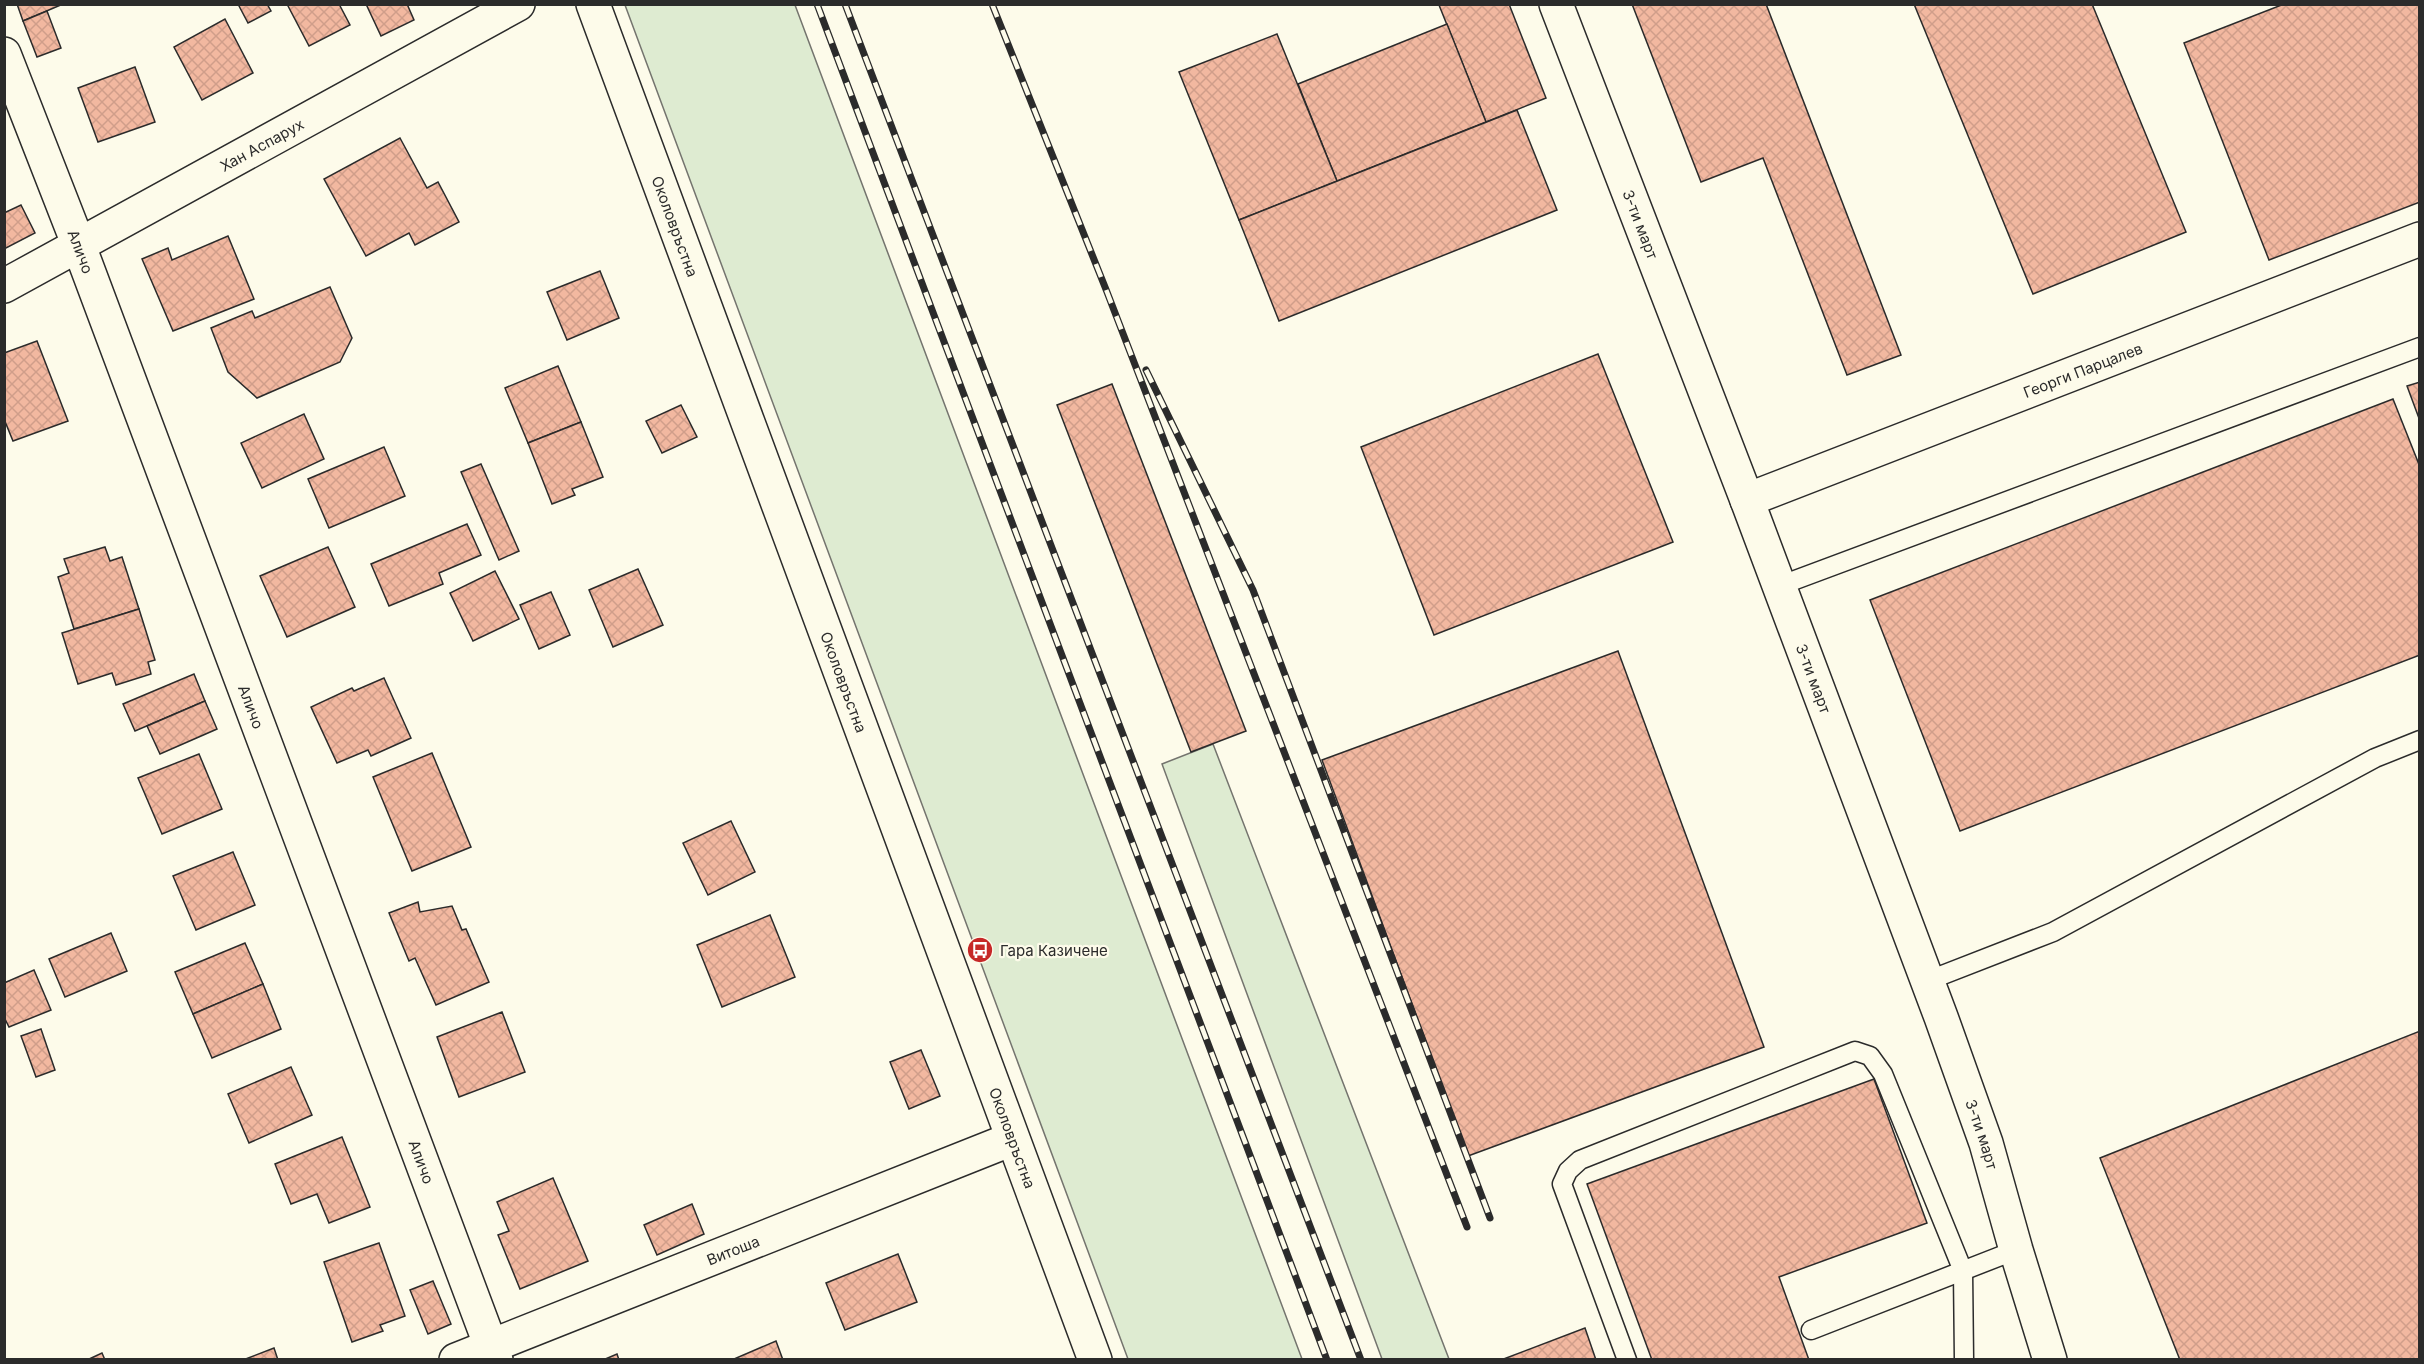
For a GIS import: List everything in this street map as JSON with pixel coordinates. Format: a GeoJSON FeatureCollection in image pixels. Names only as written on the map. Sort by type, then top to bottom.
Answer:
{"type":"FeatureCollection","features":[{"type":"Feature","properties":{"kind":"street","name":"Хан Аспарух"},"geometry":{"type":"LineString","coordinates":[[4,286],[518,4]]}},
{"type":"Feature","properties":{"kind":"street","name":"Околовръстна"},"geometry":{"type":"LineString","coordinates":[[593,4],[1095,1359]]}},
{"type":"Feature","properties":{"kind":"street","name":"3-ти март"},"geometry":{"type":"LineString","coordinates":[[1556,4],[1747,500],[1928,981],[1986,1143],[2050,1359]]}},
{"type":"Feature","properties":{"kind":"street","name":"Аличо"},"geometry":{"type":"LineString","coordinates":[[4,54],[79,246],[494,1353]]}},
{"type":"Feature","properties":{"kind":"street","name":"Георги Парцалев"},"geometry":{"type":"LineString","coordinates":[[1747,500],[2420,239]]}},
{"type":"Feature","properties":{"kind":"street","name":"Витоша"},"geometry":{"type":"LineString","coordinates":[[456,1359],[494,1353],[1012,1138]]}},
{"type":"Feature","properties":{"kind":"lane"},"geometry":{"type":"LineString","coordinates":[[1779,586],[2420,347]]}},
{"type":"Feature","properties":{"kind":"lane"},"geometry":{"type":"LineString","coordinates":[[1928,981],[2053,932],[2375,758],[2420,740]]}},
{"type":"Feature","properties":{"kind":"lane"},"geometry":{"type":"LineString","coordinates":[[1627,1359],[1562,1184],[1568,1171],[1580,1160],[1855,1051],[1870,1056],[1883,1074],[1963,1271],[1964,1359]]}},
{"type":"Feature","properties":{"kind":"lane"},"geometry":{"type":"LineString","coordinates":[[1811,1330],[2016,1250]]}},
{"type":"Feature","properties":{"kind":"green space"},"geometry":{"type":"Polygon","coordinates":[[[625,5],[795,5],[1302,1359],[1128,1359],[625,5]]]}},
{"type":"Feature","properties":{"kind":"green space"},"geometry":{"type":"Polygon","coordinates":[[[1213,744],[1449,1359],[1382,1359],[1162,764],[1213,744]]]}},
{"type":"Feature","properties":{"kind":"building"},"geometry":{"type":"Polygon","coordinates":[[[17,4],[63,4],[23,21],[17,4]]]}},
{"type":"Feature","properties":{"kind":"building"},"geometry":{"type":"Polygon","coordinates":[[[238,4],[267,4],[271,11],[248,23],[238,4]]]}},
{"type":"Feature","properties":{"kind":"building"},"geometry":{"type":"Polygon","coordinates":[[[287,4],[339,4],[350,25],[309,46],[287,4]]]}},
{"type":"Feature","properties":{"kind":"building"},"geometry":{"type":"Polygon","coordinates":[[[366,4],[407,4],[414,20],[381,36],[366,4]]]}},
{"type":"Feature","properties":{"kind":"building"},"geometry":{"type":"Polygon","coordinates":[[[1509,4],[1546,98],[1486,122],[1439,5],[1509,4]]]}},
{"type":"Feature","properties":{"kind":"building"},"geometry":{"type":"Polygon","coordinates":[[[1632,4],[1766,4],[1901,355],[1847,375],[1763,158],[1701,182],[1632,4]]]}},
{"type":"Feature","properties":{"kind":"building"},"geometry":{"type":"Polygon","coordinates":[[[1914,4],[2092,4],[2186,232],[2033,294],[1914,4]]]}},
{"type":"Feature","properties":{"kind":"building"},"geometry":{"type":"Polygon","coordinates":[[[2284,4],[2420,4],[2420,202],[2269,260],[2184,43],[2284,4]]]}},
{"type":"Feature","properties":{"kind":"building"},"geometry":{"type":"Polygon","coordinates":[[[47,11],[61,48],[37,57],[23,21],[47,11]]]}},
{"type":"Feature","properties":{"kind":"building"},"geometry":{"type":"Polygon","coordinates":[[[225,19],[253,73],[202,100],[174,47],[225,19]]]}},
{"type":"Feature","properties":{"kind":"building"},"geometry":{"type":"Polygon","coordinates":[[[1447,24],[1486,122],[1337,181],[1298,84],[1447,24]]]}},
{"type":"Feature","properties":{"kind":"building"},"geometry":{"type":"Polygon","coordinates":[[[1277,34],[1337,181],[1239,220],[1179,72],[1277,34]]]}},
{"type":"Feature","properties":{"kind":"building"},"geometry":{"type":"Polygon","coordinates":[[[135,67],[155,122],[98,142],[78,88],[135,67]]]}},
{"type":"Feature","properties":{"kind":"building"},"geometry":{"type":"Polygon","coordinates":[[[1517,110],[1557,210],[1279,321],[1239,220],[1517,110]]]}},
{"type":"Feature","properties":{"kind":"building"},"geometry":{"type":"Polygon","coordinates":[[[400,138],[427,188],[438,182],[459,222],[415,245],[409,233],[366,256],[324,179],[400,138]]]}},
{"type":"Feature","properties":{"kind":"building"},"geometry":{"type":"Polygon","coordinates":[[[21,205],[35,233],[4,249],[4,213],[21,205]]]}},
{"type":"Feature","properties":{"kind":"building"},"geometry":{"type":"Polygon","coordinates":[[[228,236],[254,299],[173,331],[142,259],[168,248],[172,260],[228,236]]]}},
{"type":"Feature","properties":{"kind":"building"},"geometry":{"type":"Polygon","coordinates":[[[600,271],[619,318],[567,340],[547,292],[600,271]]]}},
{"type":"Feature","properties":{"kind":"building"},"geometry":{"type":"Polygon","coordinates":[[[330,287],[352,338],[340,362],[257,398],[228,372],[211,328],[252,311],[255,318],[330,287]]]}},
{"type":"Feature","properties":{"kind":"building"},"geometry":{"type":"Polygon","coordinates":[[[37,341],[68,421],[13,441],[4,419],[4,353],[37,341]]]}},
{"type":"Feature","properties":{"kind":"building"},"geometry":{"type":"Polygon","coordinates":[[[1598,354],[1673,542],[1434,635],[1361,447],[1598,354]]]}},
{"type":"Feature","properties":{"kind":"building"},"geometry":{"type":"Polygon","coordinates":[[[558,366],[581,422],[528,443],[505,388],[558,366]]]}},
{"type":"Feature","properties":{"kind":"building"},"geometry":{"type":"Polygon","coordinates":[[[2420,382],[2420,421],[2407,386],[2420,382]]]}},
{"type":"Feature","properties":{"kind":"building"},"geometry":{"type":"Polygon","coordinates":[[[1112,384],[1246,731],[1191,752],[1057,405],[1112,384]]]}},
{"type":"Feature","properties":{"kind":"building"},"geometry":{"type":"Polygon","coordinates":[[[2393,399],[2420,467],[2420,655],[1960,831],[1870,600],[2393,399]]]}},
{"type":"Feature","properties":{"kind":"building"},"geometry":{"type":"Polygon","coordinates":[[[681,405],[697,437],[662,453],[646,421],[681,405]]]}},
{"type":"Feature","properties":{"kind":"building"},"geometry":{"type":"Polygon","coordinates":[[[304,414],[324,459],[262,488],[241,443],[304,414]]]}},
{"type":"Feature","properties":{"kind":"building"},"geometry":{"type":"Polygon","coordinates":[[[581,422],[603,477],[572,489],[575,495],[552,504],[528,443],[581,422]]]}},
{"type":"Feature","properties":{"kind":"building"},"geometry":{"type":"Polygon","coordinates":[[[384,447],[405,496],[329,528],[308,479],[384,447]]]}},
{"type":"Feature","properties":{"kind":"building"},"geometry":{"type":"Polygon","coordinates":[[[481,464],[519,551],[499,560],[461,472],[481,464]]]}},
{"type":"Feature","properties":{"kind":"building"},"geometry":{"type":"Polygon","coordinates":[[[467,524],[481,555],[439,573],[443,584],[389,606],[371,564],[467,524]]]}},
{"type":"Feature","properties":{"kind":"building"},"geometry":{"type":"Polygon","coordinates":[[[105,547],[110,561],[122,557],[139,609],[74,629],[58,577],[69,573],[64,559],[105,547]]]}},
{"type":"Feature","properties":{"kind":"building"},"geometry":{"type":"Polygon","coordinates":[[[328,547],[355,607],[287,637],[260,576],[328,547]]]}},
{"type":"Feature","properties":{"kind":"building"},"geometry":{"type":"Polygon","coordinates":[[[638,569],[663,625],[613,647],[589,590],[638,569]]]}},
{"type":"Feature","properties":{"kind":"building"},"geometry":{"type":"Polygon","coordinates":[[[495,571],[519,619],[473,641],[450,593],[495,571]]]}},
{"type":"Feature","properties":{"kind":"building"},"geometry":{"type":"Polygon","coordinates":[[[551,592],[570,635],[539,649],[520,605],[551,592]]]}},
{"type":"Feature","properties":{"kind":"building"},"geometry":{"type":"Polygon","coordinates":[[[139,609],[155,660],[148,662],[151,674],[116,685],[112,673],[78,684],[62,633],[139,609]]]}},
{"type":"Feature","properties":{"kind":"building"},"geometry":{"type":"Polygon","coordinates":[[[1618,651],[1764,1047],[1468,1156],[1322,760],[1618,651]]]}},
{"type":"Feature","properties":{"kind":"building"},"geometry":{"type":"Polygon","coordinates":[[[194,674],[205,701],[135,731],[123,704],[194,674]]]}},
{"type":"Feature","properties":{"kind":"building"},"geometry":{"type":"Polygon","coordinates":[[[384,678],[411,738],[371,756],[368,750],[337,763],[311,707],[352,688],[354,691],[384,678]]]}},
{"type":"Feature","properties":{"kind":"building"},"geometry":{"type":"Polygon","coordinates":[[[205,701],[217,729],[160,754],[147,726],[205,701]]]}},
{"type":"Feature","properties":{"kind":"building"},"geometry":{"type":"Polygon","coordinates":[[[432,753],[471,847],[412,871],[373,777],[432,753]]]}},
{"type":"Feature","properties":{"kind":"building"},"geometry":{"type":"Polygon","coordinates":[[[199,754],[222,809],[162,834],[138,778],[199,754]]]}},
{"type":"Feature","properties":{"kind":"building"},"geometry":{"type":"Polygon","coordinates":[[[731,821],[755,872],[708,895],[683,843],[731,821]]]}},
{"type":"Feature","properties":{"kind":"building"},"geometry":{"type":"Polygon","coordinates":[[[233,852],[255,905],[196,930],[173,876],[233,852]]]}},
{"type":"Feature","properties":{"kind":"building"},"geometry":{"type":"Polygon","coordinates":[[[418,902],[420,912],[452,906],[462,930],[466,929],[489,982],[436,1005],[415,958],[409,961],[389,913],[418,902]]]}},
{"type":"Feature","properties":{"kind":"building"},"geometry":{"type":"Polygon","coordinates":[[[770,915],[795,977],[722,1007],[697,945],[770,915]]]}},
{"type":"Feature","properties":{"kind":"building"},"geometry":{"type":"Polygon","coordinates":[[[111,933],[127,971],[65,997],[49,959],[111,933]]]}},
{"type":"Feature","properties":{"kind":"building"},"geometry":{"type":"Polygon","coordinates":[[[245,943],[263,984],[193,1014],[175,972],[245,943]]]}},
{"type":"Feature","properties":{"kind":"building"},"geometry":{"type":"Polygon","coordinates":[[[34,970],[51,1010],[9,1027],[4,1017],[4,983],[34,970]]]}},
{"type":"Feature","properties":{"kind":"building"},"geometry":{"type":"Polygon","coordinates":[[[263,984],[281,1029],[212,1058],[193,1014],[263,984]]]}},
{"type":"Feature","properties":{"kind":"building"},"geometry":{"type":"Polygon","coordinates":[[[502,1012],[525,1072],[459,1097],[437,1037],[502,1012]]]}},
{"type":"Feature","properties":{"kind":"building"},"geometry":{"type":"Polygon","coordinates":[[[41,1029],[55,1070],[36,1077],[21,1036],[41,1029]]]}},
{"type":"Feature","properties":{"kind":"building"},"geometry":{"type":"Polygon","coordinates":[[[2420,1031],[2420,1360],[2180,1360],[2100,1158],[2420,1031]]]}},
{"type":"Feature","properties":{"kind":"building"},"geometry":{"type":"Polygon","coordinates":[[[921,1050],[940,1096],[909,1109],[890,1062],[921,1050]]]}},
{"type":"Feature","properties":{"kind":"building"},"geometry":{"type":"Polygon","coordinates":[[[291,1067],[312,1115],[249,1143],[228,1094],[291,1067]]]}},
{"type":"Feature","properties":{"kind":"building"},"geometry":{"type":"Polygon","coordinates":[[[1874,1079],[1927,1223],[1779,1277],[1809,1360],[1652,1360],[1587,1184],[1874,1079]]]}},
{"type":"Feature","properties":{"kind":"building"},"geometry":{"type":"Polygon","coordinates":[[[342,1137],[370,1207],[329,1223],[317,1194],[291,1204],[275,1164],[342,1137]]]}},
{"type":"Feature","properties":{"kind":"building"},"geometry":{"type":"Polygon","coordinates":[[[553,1178],[588,1261],[520,1289],[498,1235],[509,1231],[497,1202],[553,1178]]]}},
{"type":"Feature","properties":{"kind":"building"},"geometry":{"type":"Polygon","coordinates":[[[692,1204],[704,1234],[657,1255],[644,1225],[692,1204]]]}},
{"type":"Feature","properties":{"kind":"building"},"geometry":{"type":"Polygon","coordinates":[[[379,1243],[405,1316],[380,1325],[383,1331],[352,1342],[324,1262],[379,1243]]]}},
{"type":"Feature","properties":{"kind":"building"},"geometry":{"type":"Polygon","coordinates":[[[898,1254],[917,1302],[845,1330],[826,1283],[898,1254]]]}},
{"type":"Feature","properties":{"kind":"building"},"geometry":{"type":"Polygon","coordinates":[[[433,1281],[451,1324],[428,1334],[410,1290],[433,1281]]]}},
{"type":"Feature","properties":{"kind":"building"},"geometry":{"type":"Polygon","coordinates":[[[1585,1328],[1596,1360],[1501,1360],[1585,1328]]]}},
{"type":"Feature","properties":{"kind":"building"},"geometry":{"type":"Polygon","coordinates":[[[776,1341],[783,1360],[734,1360],[734,1359],[776,1341]]]}},
{"type":"Feature","properties":{"kind":"building"},"geometry":{"type":"Polygon","coordinates":[[[274,1348],[278,1360],[243,1360],[274,1348]]]}},
{"type":"Feature","properties":{"kind":"building"},"geometry":{"type":"Polygon","coordinates":[[[102,1353],[105,1360],[87,1360],[102,1353]]]}},
{"type":"Feature","properties":{"kind":"building"},"geometry":{"type":"Polygon","coordinates":[[[617,1354],[619,1360],[603,1360],[617,1354]]]}},
{"type":"Feature","properties":{"kind":"railway"},"geometry":{"type":"LineString","coordinates":[[817,4],[1327,1360]]}},
{"type":"Feature","properties":{"kind":"railway"},"geometry":{"type":"LineString","coordinates":[[845,4],[1361,1360]]}},
{"type":"Feature","properties":{"kind":"railway"},"geometry":{"type":"LineString","coordinates":[[992,4],[1107,292],[1467,1227]]}},
{"type":"Feature","properties":{"kind":"railway"},"geometry":{"type":"LineString","coordinates":[[1146,370],[1253,590],[1490,1218]]}},
{"type":"Feature","properties":{"kind":"place","name":"Гара Казичене"},"geometry":{"type":"Point","coordinates":[980,950]}}]}
